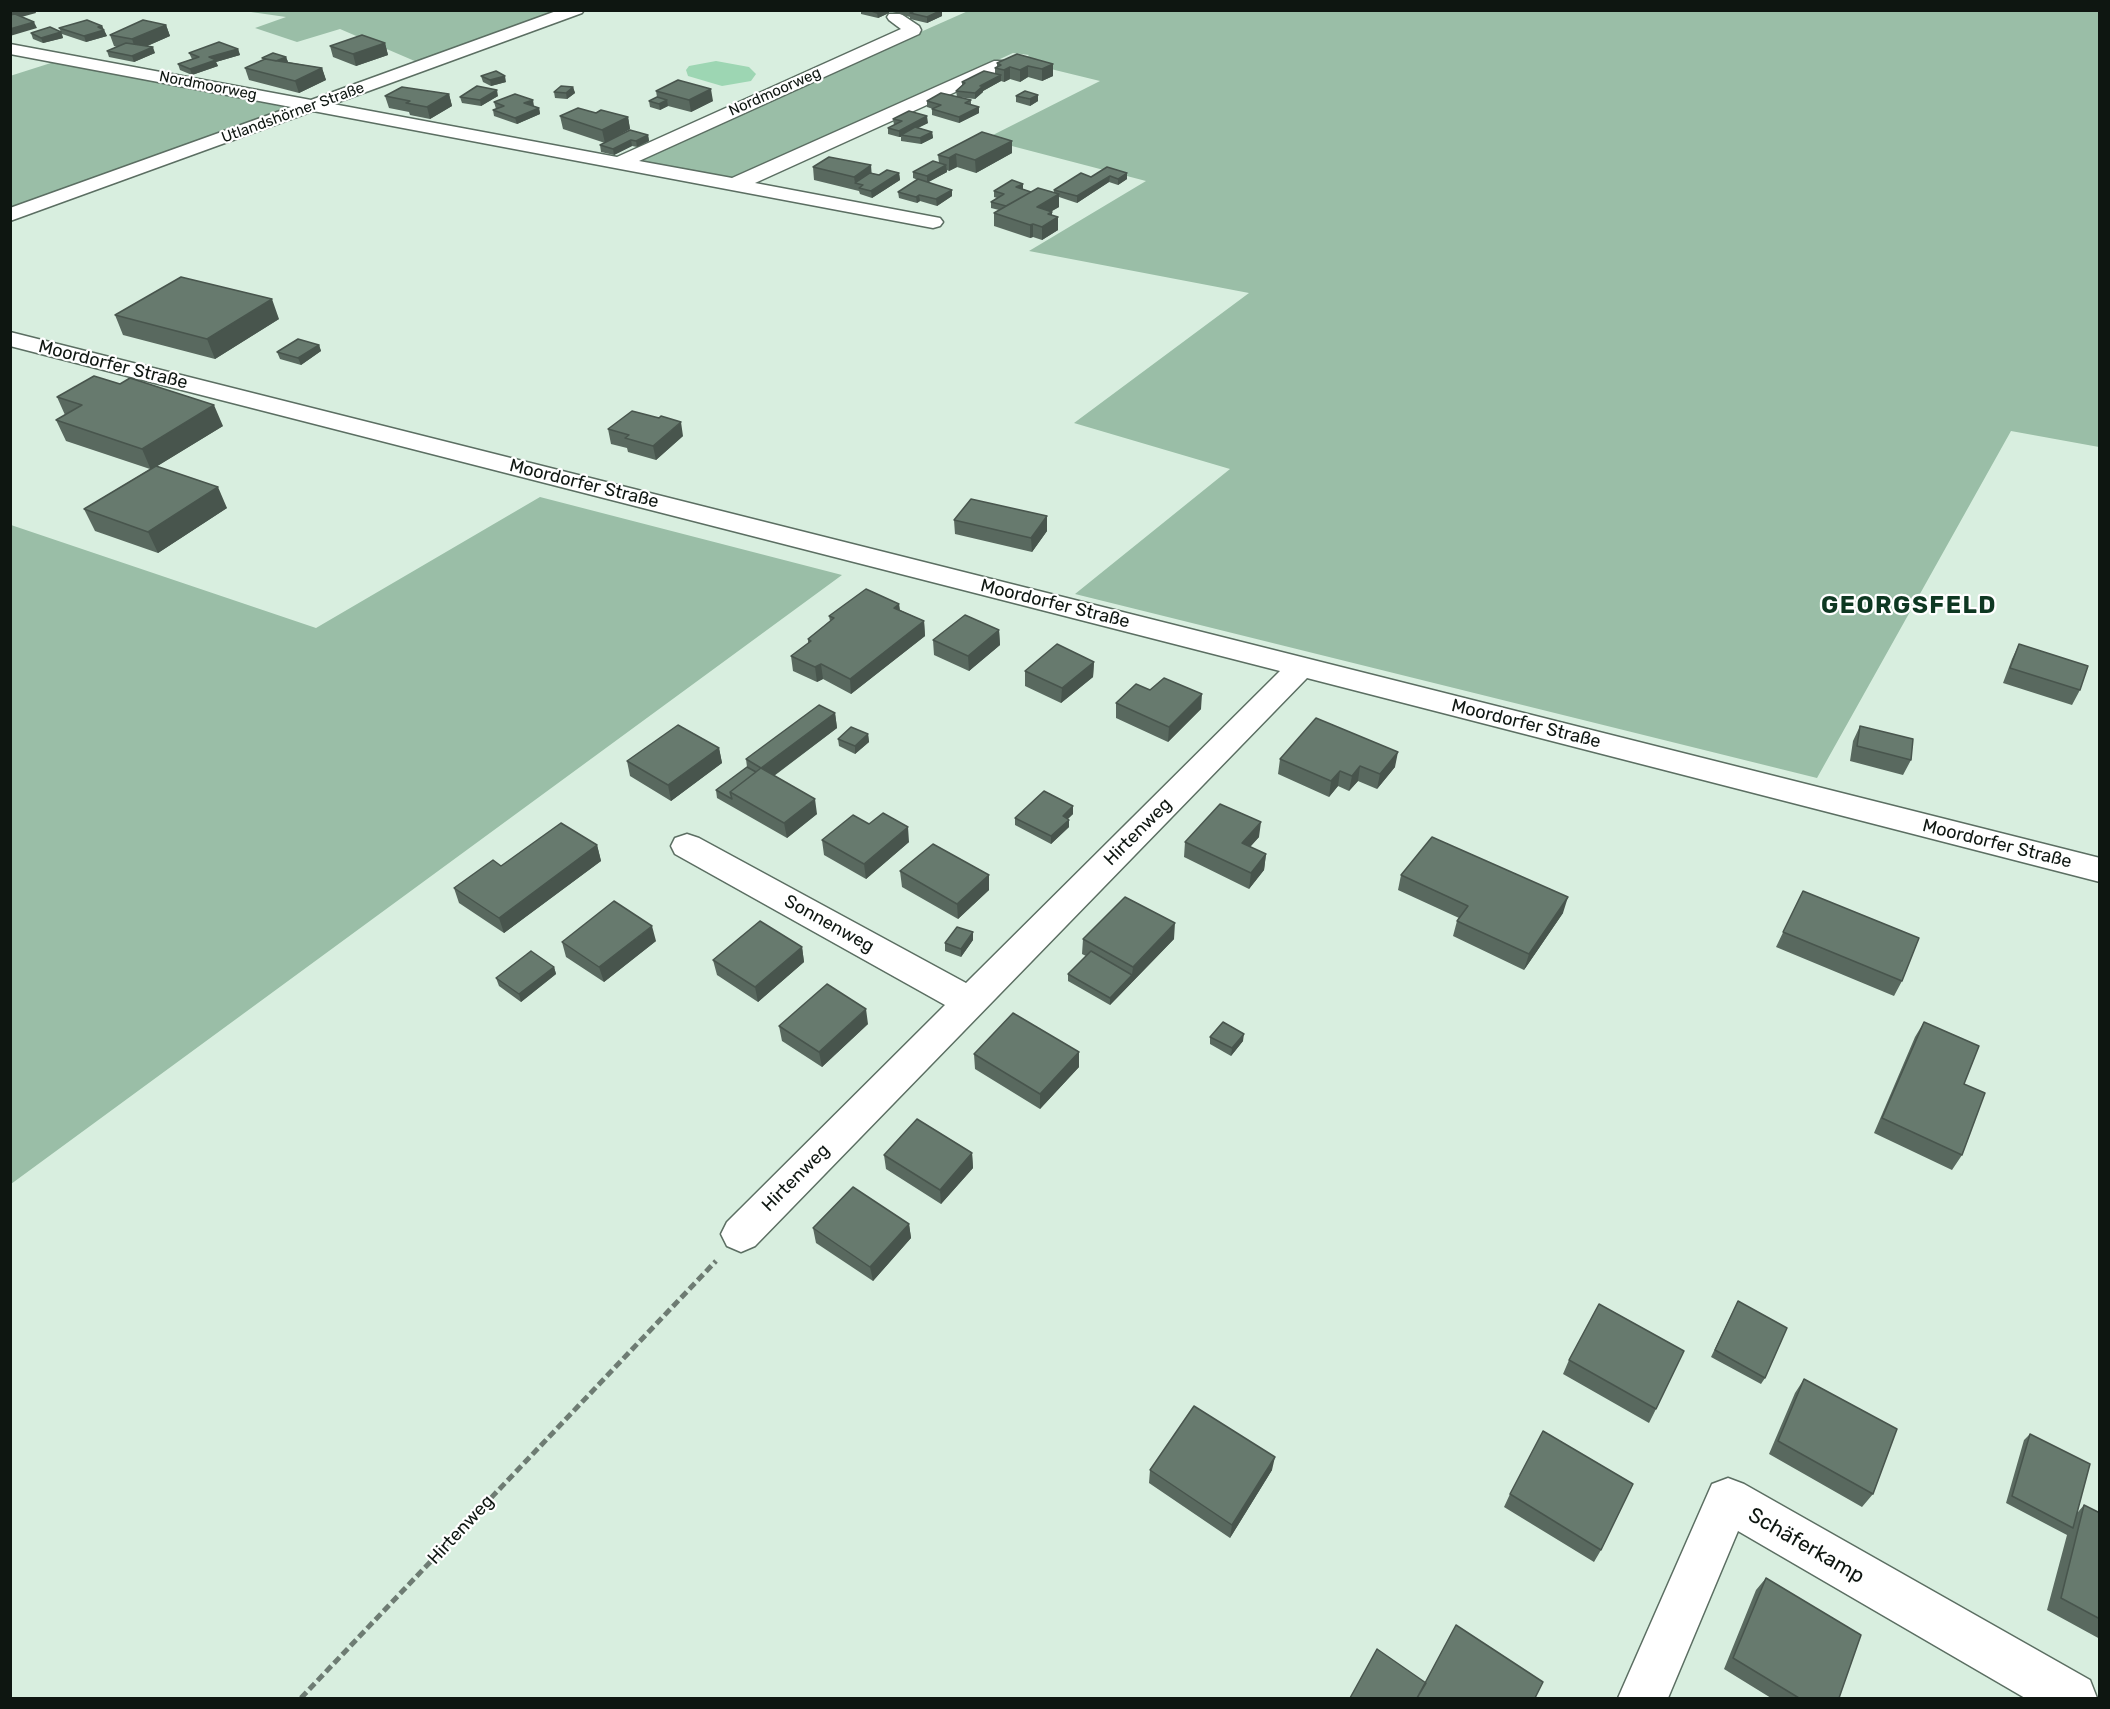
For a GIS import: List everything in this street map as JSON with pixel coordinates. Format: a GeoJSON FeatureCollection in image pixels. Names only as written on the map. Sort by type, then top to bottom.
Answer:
{"type":"FeatureCollection","features":[{"type":"Feature","properties":{"kind":"street","name":"Utlandshörner Straße"},"geometry":{"type":"LineString","coordinates":[[10,215],[576,10]]}},
{"type":"Feature","properties":{"kind":"street","name":"Nordmoorweg"},"geometry":{"type":"LineString","coordinates":[[617,164],[913,30],[895,17]]}},
{"type":"Feature","properties":{"kind":"street","name":"Nordmoorweg"},"geometry":{"type":"LineString","coordinates":[[10,49],[933,222]]}},
{"type":"Feature","properties":{"kind":"street"},"geometry":{"type":"LineString","coordinates":[[734,185],[1000,64]]}},
{"type":"Feature","properties":{"kind":"street","name":"Moordorfer Straße"},"geometry":{"type":"LineString","coordinates":[[10,339],[2100,870]]}},
{"type":"Feature","properties":{"kind":"street","name":"Hirtenweg"},"geometry":{"type":"LineString","coordinates":[[741,1234],[1301,667]]}},
{"type":"Feature","properties":{"kind":"street","name":"Sonnenweg"},"geometry":{"type":"LineString","coordinates":[[687,846],[970,1002]]}},
{"type":"Feature","properties":{"kind":"street","name":"Schäferkamp"},"geometry":{"type":"LineString","coordinates":[[1643,1698],[1728,1500],[2072,1698]]}},
{"type":"Feature","properties":{"kind":"path","name":"Hirtenweg"},"geometry":{"type":"LineString","coordinates":[[301,1698],[741,1234]]}},
{"type":"Feature","properties":{"kind":"shaded area"},"geometry":{"type":"Polygon","coordinates":[[[244,11],[558,11],[417,62],[340,29],[297,42],[255,28],[286,17],[244,11]]]}},
{"type":"Feature","properties":{"kind":"shaded area"},"geometry":{"type":"Polygon","coordinates":[[[968,11],[2099,11],[2099,447],[2011,431],[1817,778],[1075,594],[1230,469],[1074,423],[1249,293],[1029,251],[1146,181],[985,139],[1100,81],[1022,62],[1029,55],[1013,53],[739,180],[627,162],[968,11]]]}},
{"type":"Feature","properties":{"kind":"shaded area"},"geometry":{"type":"Polygon","coordinates":[[[716,61],[749,67],[756,74],[751,81],[722,86],[688,76],[686,70],[689,66],[716,61]]]}},
{"type":"Feature","properties":{"kind":"shaded area"},"geometry":{"type":"Polygon","coordinates":[[[54,62],[290,108],[11,207],[10,76],[54,62]]]}},
{"type":"Feature","properties":{"kind":"shaded area"},"geometry":{"type":"Polygon","coordinates":[[[540,497],[842,575],[11,1184],[11,525],[316,628],[540,497]]]}},
{"type":"Feature","properties":{"kind":"building"},"geometry":{"type":"Polygon","coordinates":[[[908,10],[942,10],[927,17],[910,13],[913,12],[908,10]]]}},
{"type":"Feature","properties":{"kind":"building"},"geometry":{"type":"Polygon","coordinates":[[[15,14],[34,22],[10,29],[10,15],[15,14]]]}},
{"type":"Feature","properties":{"kind":"building"},"geometry":{"type":"Polygon","coordinates":[[[87,20],[102,26],[98,27],[104,30],[84,36],[59,28],[87,20]]]}},
{"type":"Feature","properties":{"kind":"building"},"geometry":{"type":"Polygon","coordinates":[[[143,20],[166,25],[132,39],[110,35],[143,20]]]}},
{"type":"Feature","properties":{"kind":"building"},"geometry":{"type":"Polygon","coordinates":[[[50,27],[61,32],[41,38],[31,33],[50,27]]]}},
{"type":"Feature","properties":{"kind":"building"},"geometry":{"type":"Polygon","coordinates":[[[362,35],[385,43],[353,54],[330,46],[362,35]]]}},
{"type":"Feature","properties":{"kind":"building"},"geometry":{"type":"Polygon","coordinates":[[[219,42],[238,49],[209,57],[216,60],[190,69],[178,64],[199,57],[189,53],[219,42]]]}},
{"type":"Feature","properties":{"kind":"building"},"geometry":{"type":"Polygon","coordinates":[[[126,43],[153,47],[132,56],[107,51],[126,43]]]}},
{"type":"Feature","properties":{"kind":"building"},"geometry":{"type":"Polygon","coordinates":[[[273,53],[286,57],[276,61],[262,58],[273,53]]]}},
{"type":"Feature","properties":{"kind":"building"},"geometry":{"type":"Polygon","coordinates":[[[1017,54],[1053,64],[1042,69],[1028,66],[1020,70],[1010,67],[1004,70],[995,68],[1001,65],[997,63],[1017,54]]]}},
{"type":"Feature","properties":{"kind":"building"},"geometry":{"type":"Polygon","coordinates":[[[265,59],[322,68],[295,81],[245,68],[265,59]]]}},
{"type":"Feature","properties":{"kind":"building"},"geometry":{"type":"Polygon","coordinates":[[[496,71],[505,76],[490,80],[481,76],[496,71]]]}},
{"type":"Feature","properties":{"kind":"building"},"geometry":{"type":"Polygon","coordinates":[[[984,71],[1001,75],[980,86],[983,86],[975,93],[956,91],[965,83],[962,82],[984,71]]]}},
{"type":"Feature","properties":{"kind":"building"},"geometry":{"type":"Polygon","coordinates":[[[678,80],[711,89],[689,100],[656,91],[678,80]]]}},
{"type":"Feature","properties":{"kind":"building"},"geometry":{"type":"Polygon","coordinates":[[[477,86],[497,90],[480,100],[460,97],[477,86]]]}},
{"type":"Feature","properties":{"kind":"building"},"geometry":{"type":"Polygon","coordinates":[[[561,86],[573,87],[566,93],[554,92],[561,86]]]}},
{"type":"Feature","properties":{"kind":"building"},"geometry":{"type":"Polygon","coordinates":[[[402,87],[449,94],[427,107],[385,96],[402,87]]]}},
{"type":"Feature","properties":{"kind":"building"},"geometry":{"type":"Polygon","coordinates":[[[1025,91],[1038,95],[1030,99],[1016,96],[1025,91]]]}},
{"type":"Feature","properties":{"kind":"building"},"geometry":{"type":"Polygon","coordinates":[[[941,93],[971,100],[965,103],[979,107],[959,117],[932,109],[941,105],[927,101],[941,93]]]}},
{"type":"Feature","properties":{"kind":"building"},"geometry":{"type":"Polygon","coordinates":[[[515,94],[533,100],[524,103],[539,108],[515,118],[493,110],[504,106],[494,102],[515,94]]]}},
{"type":"Feature","properties":{"kind":"building"},"geometry":{"type":"Polygon","coordinates":[[[657,97],[667,100],[659,104],[649,101],[657,97]]]}},
{"type":"Feature","properties":{"kind":"building"},"geometry":{"type":"Polygon","coordinates":[[[578,108],[596,113],[601,110],[628,117],[602,130],[560,116],[578,108]]]}},
{"type":"Feature","properties":{"kind":"building"},"geometry":{"type":"Polygon","coordinates":[[[909,111],[927,116],[899,131],[888,128],[902,121],[893,119],[909,111]]]}},
{"type":"Feature","properties":{"kind":"building"},"geometry":{"type":"Polygon","coordinates":[[[915,127],[932,132],[920,138],[901,135],[915,127]]]}},
{"type":"Feature","properties":{"kind":"building"},"geometry":{"type":"Polygon","coordinates":[[[630,130],[648,135],[613,149],[600,145],[630,130]]]}},
{"type":"Feature","properties":{"kind":"building"},"geometry":{"type":"Polygon","coordinates":[[[982,132],[1012,141],[975,160],[956,154],[949,158],[938,155],[982,132]]]}},
{"type":"Feature","properties":{"kind":"building"},"geometry":{"type":"Polygon","coordinates":[[[829,157],[871,165],[854,177],[813,167],[829,157]]]}},
{"type":"Feature","properties":{"kind":"building"},"geometry":{"type":"Polygon","coordinates":[[[933,161],[946,165],[927,176],[913,172],[933,161]]]}},
{"type":"Feature","properties":{"kind":"building"},"geometry":{"type":"Polygon","coordinates":[[[1107,167],[1127,173],[1118,179],[1110,176],[1077,196],[1054,190],[1081,173],[1091,177],[1107,167]]]}},
{"type":"Feature","properties":{"kind":"building"},"geometry":{"type":"Polygon","coordinates":[[[887,170],[899,173],[871,191],[859,188],[863,185],[855,183],[870,173],[879,175],[887,170]]]}},
{"type":"Feature","properties":{"kind":"building"},"geometry":{"type":"Polygon","coordinates":[[[918,179],[952,190],[936,199],[898,192],[918,179]]]}},
{"type":"Feature","properties":{"kind":"building"},"geometry":{"type":"Polygon","coordinates":[[[1012,180],[1023,184],[1016,187],[1031,192],[1006,206],[991,202],[1004,194],[994,191],[1012,180]]]}},
{"type":"Feature","properties":{"kind":"building"},"geometry":{"type":"Polygon","coordinates":[[[1038,188],[1059,194],[1037,207],[1052,212],[1048,214],[1058,217],[1042,227],[994,213],[1038,188]]]}},
{"type":"Feature","properties":{"kind":"building"},"geometry":{"type":"Polygon","coordinates":[[[181,277],[272,299],[207,339],[115,315],[181,277]]]}},
{"type":"Feature","properties":{"kind":"building"},"geometry":{"type":"Polygon","coordinates":[[[298,339],[319,345],[298,358],[277,352],[298,339]]]}},
{"type":"Feature","properties":{"kind":"building"},"geometry":{"type":"Polygon","coordinates":[[[94,376],[120,384],[130,378],[214,405],[142,449],[56,420],[82,405],[57,397],[94,376]]]}},
{"type":"Feature","properties":{"kind":"building"},"geometry":{"type":"Polygon","coordinates":[[[632,411],[681,422],[653,446],[625,438],[629,435],[608,429],[632,411]]]}},
{"type":"Feature","properties":{"kind":"building"},"geometry":{"type":"Polygon","coordinates":[[[156,466],[218,487],[148,532],[84,509],[156,466]]]}},
{"type":"Feature","properties":{"kind":"building"},"geometry":{"type":"Polygon","coordinates":[[[971,499],[1047,516],[1031,538],[954,520],[971,499]]]}},
{"type":"Feature","properties":{"kind":"building"},"geometry":{"type":"Polygon","coordinates":[[[866,589],[899,604],[894,608],[924,621],[850,679],[821,664],[815,667],[791,656],[811,641],[808,639],[834,618],[829,616],[866,589]]]}},
{"type":"Feature","properties":{"kind":"building"},"geometry":{"type":"Polygon","coordinates":[[[965,615],[999,630],[968,656],[933,640],[965,615]]]}},
{"type":"Feature","properties":{"kind":"building"},"geometry":{"type":"Polygon","coordinates":[[[1057,644],[1094,662],[1062,688],[1025,671],[1057,644]]]}},
{"type":"Feature","properties":{"kind":"building"},"geometry":{"type":"Polygon","coordinates":[[[2019,644],[2088,666],[2080,690],[2010,668],[2019,644]]]}},
{"type":"Feature","properties":{"kind":"building"},"geometry":{"type":"Polygon","coordinates":[[[1164,678],[1202,694],[1169,727],[1116,703],[1136,684],[1150,690],[1164,678]]]}},
{"type":"Feature","properties":{"kind":"building"},"geometry":{"type":"Polygon","coordinates":[[[819,705],[835,713],[761,768],[746,759],[819,705]]]}},
{"type":"Feature","properties":{"kind":"building"},"geometry":{"type":"Polygon","coordinates":[[[1316,718],[1398,752],[1380,774],[1360,766],[1352,776],[1340,771],[1331,781],[1280,759],[1316,718]]]}},
{"type":"Feature","properties":{"kind":"building"},"geometry":{"type":"Polygon","coordinates":[[[678,725],[719,748],[668,785],[627,761],[678,725]]]}},
{"type":"Feature","properties":{"kind":"building"},"geometry":{"type":"Polygon","coordinates":[[[1860,726],[1913,739],[1911,760],[1857,746],[1860,726]]]}},
{"type":"Feature","properties":{"kind":"building"},"geometry":{"type":"Polygon","coordinates":[[[851,727],[868,734],[855,746],[838,739],[851,727]]]}},
{"type":"Feature","properties":{"kind":"building"},"geometry":{"type":"Polygon","coordinates":[[[747,767],[756,772],[730,792],[732,799],[716,790],[747,767]]]}},
{"type":"Feature","properties":{"kind":"building"},"geometry":{"type":"Polygon","coordinates":[[[761,768],[815,799],[784,823],[730,792],[761,768]]]}},
{"type":"Feature","properties":{"kind":"building"},"geometry":{"type":"Polygon","coordinates":[[[1044,791],[1073,806],[1063,816],[1069,820],[1051,836],[1015,818],[1044,791]]]}},
{"type":"Feature","properties":{"kind":"building"},"geometry":{"type":"Polygon","coordinates":[[[1220,804],[1261,822],[1242,843],[1266,854],[1251,873],[1185,842],[1220,804]]]}},
{"type":"Feature","properties":{"kind":"building"},"geometry":{"type":"Polygon","coordinates":[[[883,813],[908,827],[864,864],[822,840],[853,815],[869,824],[883,813]]]}},
{"type":"Feature","properties":{"kind":"building"},"geometry":{"type":"Polygon","coordinates":[[[561,823],[597,845],[499,918],[454,888],[493,860],[501,866],[561,823]]]}},
{"type":"Feature","properties":{"kind":"building"},"geometry":{"type":"Polygon","coordinates":[[[1432,837],[1568,897],[1529,954],[1457,921],[1468,906],[1401,875],[1432,837]]]}},
{"type":"Feature","properties":{"kind":"building"},"geometry":{"type":"Polygon","coordinates":[[[933,844],[989,875],[957,904],[900,871],[933,844]]]}},
{"type":"Feature","properties":{"kind":"building"},"geometry":{"type":"Polygon","coordinates":[[[1803,891],[1919,938],[1902,981],[1783,932],[1803,891]]]}},
{"type":"Feature","properties":{"kind":"building"},"geometry":{"type":"Polygon","coordinates":[[[1125,897],[1175,923],[1133,967],[1083,939],[1125,897]]]}},
{"type":"Feature","properties":{"kind":"building"},"geometry":{"type":"Polygon","coordinates":[[[614,901],[652,926],[599,967],[562,942],[614,901]]]}},
{"type":"Feature","properties":{"kind":"building"},"geometry":{"type":"Polygon","coordinates":[[[760,921],[802,947],[755,987],[713,960],[760,921]]]}},
{"type":"Feature","properties":{"kind":"building"},"geometry":{"type":"Polygon","coordinates":[[[957,927],[973,932],[961,949],[945,943],[957,927]]]}},
{"type":"Feature","properties":{"kind":"building"},"geometry":{"type":"Polygon","coordinates":[[[531,951],[554,967],[519,994],[496,978],[531,951]]]}},
{"type":"Feature","properties":{"kind":"building"},"geometry":{"type":"Polygon","coordinates":[[[1091,951],[1132,975],[1110,998],[1068,974],[1091,951]]]}},
{"type":"Feature","properties":{"kind":"building"},"geometry":{"type":"Polygon","coordinates":[[[827,984],[866,1009],[819,1052],[779,1026],[827,984]]]}},
{"type":"Feature","properties":{"kind":"building"},"geometry":{"type":"Polygon","coordinates":[[[1013,1013],[1079,1052],[1040,1094],[974,1054],[1013,1013]]]}},
{"type":"Feature","properties":{"kind":"building"},"geometry":{"type":"Polygon","coordinates":[[[1223,1022],[1244,1034],[1232,1048],[1210,1037],[1223,1022]]]}},
{"type":"Feature","properties":{"kind":"building"},"geometry":{"type":"Polygon","coordinates":[[[1924,1022],[1979,1046],[1964,1084],[1985,1093],[1962,1155],[1882,1118],[1924,1022]]]}},
{"type":"Feature","properties":{"kind":"building"},"geometry":{"type":"Polygon","coordinates":[[[917,1119],[972,1153],[940,1190],[884,1155],[917,1119]]]}},
{"type":"Feature","properties":{"kind":"building"},"geometry":{"type":"Polygon","coordinates":[[[853,1187],[909,1224],[870,1267],[813,1228],[853,1187]]]}},
{"type":"Feature","properties":{"kind":"building"},"geometry":{"type":"Polygon","coordinates":[[[1738,1301],[1787,1328],[1765,1378],[1715,1350],[1738,1301]]]}},
{"type":"Feature","properties":{"kind":"building"},"geometry":{"type":"Polygon","coordinates":[[[1599,1304],[1684,1351],[1656,1409],[1569,1360],[1599,1304]]]}},
{"type":"Feature","properties":{"kind":"building"},"geometry":{"type":"Polygon","coordinates":[[[1804,1379],[1897,1429],[1873,1494],[1778,1441],[1804,1379]]]}},
{"type":"Feature","properties":{"kind":"building"},"geometry":{"type":"Polygon","coordinates":[[[1194,1406],[1275,1457],[1232,1525],[1150,1470],[1194,1406]]]}},
{"type":"Feature","properties":{"kind":"building"},"geometry":{"type":"Polygon","coordinates":[[[1543,1431],[1633,1484],[1601,1550],[1510,1494],[1543,1431]]]}},
{"type":"Feature","properties":{"kind":"building"},"geometry":{"type":"Polygon","coordinates":[[[2030,1434],[2090,1464],[2073,1528],[2012,1496],[2030,1434]]]}},
{"type":"Feature","properties":{"kind":"building"},"geometry":{"type":"Polygon","coordinates":[[[2084,1505],[2100,1513],[2100,1619],[2061,1598],[2084,1505]]]}},
{"type":"Feature","properties":{"kind":"building"},"geometry":{"type":"Polygon","coordinates":[[[1766,1578],[1861,1635],[1839,1698],[1799,1698],[1733,1658],[1766,1578]]]}},
{"type":"Feature","properties":{"kind":"building"},"geometry":{"type":"Polygon","coordinates":[[[1456,1625],[1543,1682],[1535,1698],[1417,1698],[1456,1625]]]}},
{"type":"Feature","properties":{"kind":"building"},"geometry":{"type":"Polygon","coordinates":[[[1377,1649],[1426,1683],[1417,1698],[1350,1698],[1377,1649]]]}},
{"type":"Feature","properties":{"kind":"district","name":"GEORGSFELD"},"geometry":{"type":"Point","coordinates":[1909,606]}}]}
